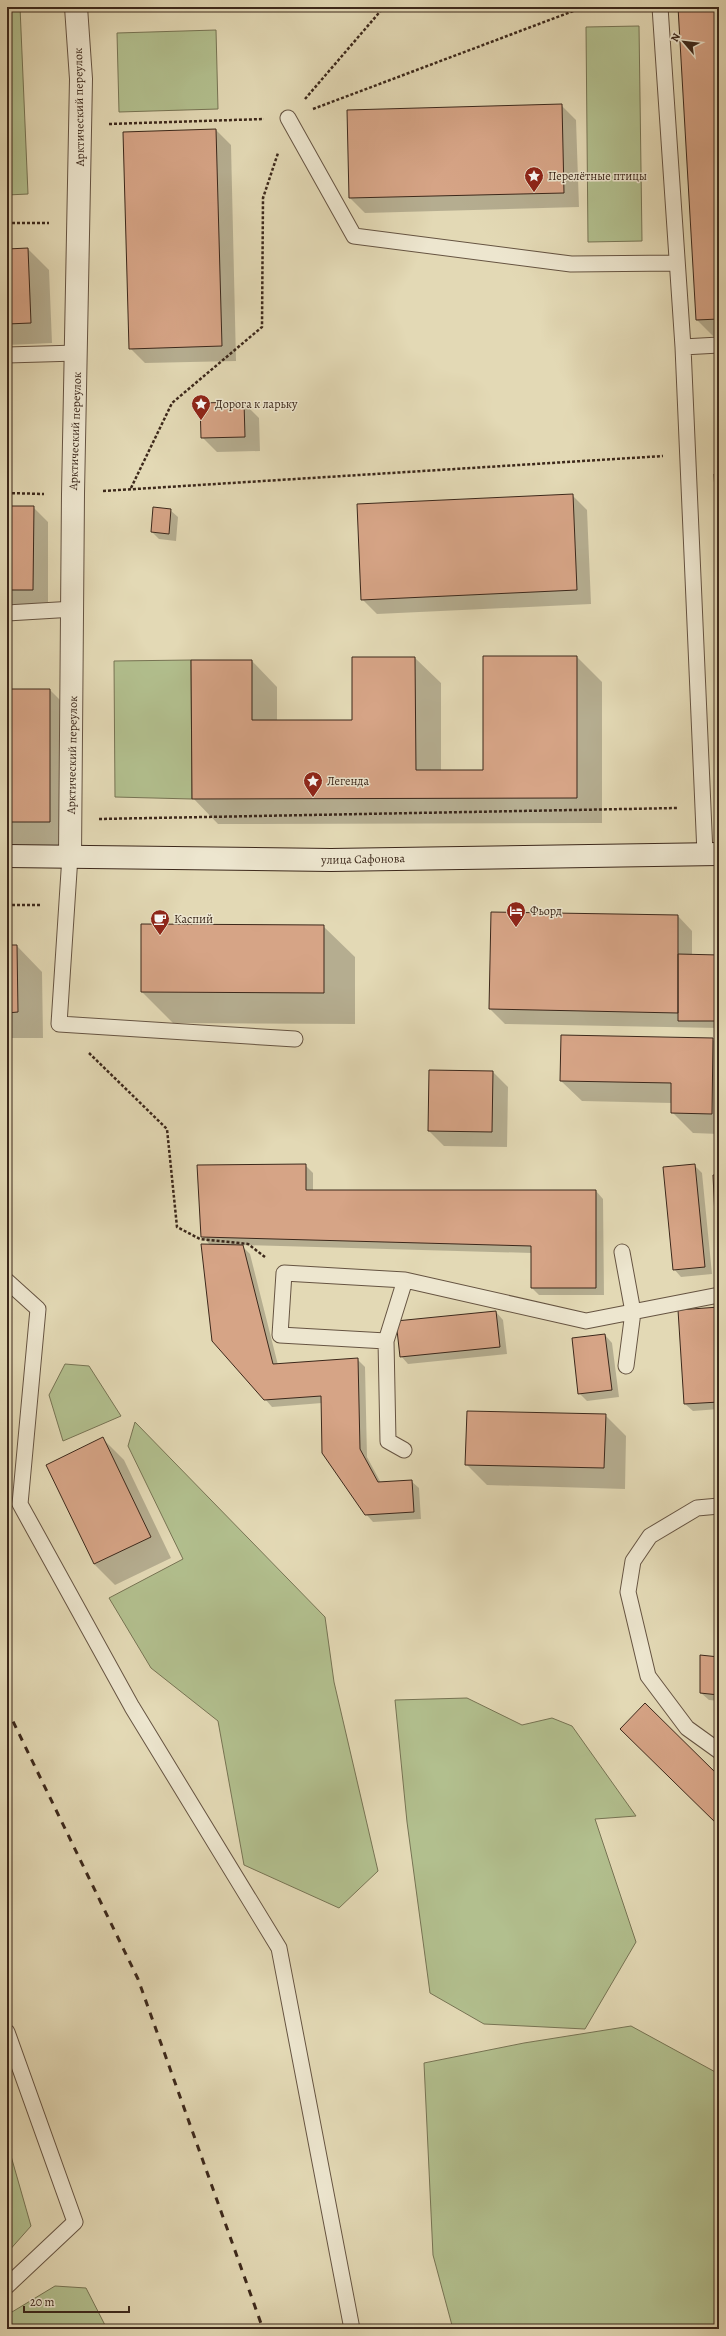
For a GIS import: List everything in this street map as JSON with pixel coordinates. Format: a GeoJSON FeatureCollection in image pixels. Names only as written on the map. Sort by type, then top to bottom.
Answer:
{"type":"FeatureCollection","features":[{"type":"Feature","properties":{"kind":"street","name":"Арктический переулок"},"geometry":{"type":"LineString","coordinates":[[70,856],[74,609],[73,494],[77,352],[81,79],[76,7]]}},
{"type":"Feature","properties":{"kind":"street","name":"улица Сафонова"},"geometry":{"type":"LineString","coordinates":[[7,856],[331,860],[712,854]]}},
{"type":"Feature","properties":{"kind":"lane"},"geometry":{"type":"LineString","coordinates":[[660,7],[676,263],[683,347],[704,807],[712,854]]}},
{"type":"Feature","properties":{"kind":"lane"},"geometry":{"type":"LineString","coordinates":[[288,118],[354,236],[571,264],[676,263]]}},
{"type":"Feature","properties":{"kind":"lane"},"geometry":{"type":"LineString","coordinates":[[683,347],[719,345]]}},
{"type":"Feature","properties":{"kind":"lane"},"geometry":{"type":"LineString","coordinates":[[7,355],[77,352]]}},
{"type":"Feature","properties":{"kind":"lane"},"geometry":{"type":"LineString","coordinates":[[7,613],[74,609]]}},
{"type":"Feature","properties":{"kind":"lane"},"geometry":{"type":"LineString","coordinates":[[70,856],[59,1024],[295,1039]]}},
{"type":"Feature","properties":{"kind":"lane"},"geometry":{"type":"LineString","coordinates":[[622,1252],[633,1312],[626,1366]]}},
{"type":"Feature","properties":{"kind":"lane"},"geometry":{"type":"LineString","coordinates":[[386,1341],[280,1335],[284,1272],[405,1280],[586,1321],[719,1295]]}},
{"type":"Feature","properties":{"kind":"lane"},"geometry":{"type":"LineString","coordinates":[[404,1450],[388,1441],[386,1341],[405,1280]]}},
{"type":"Feature","properties":{"kind":"lane"},"geometry":{"type":"LineString","coordinates":[[7,1281],[38,1309],[20,1504],[132,1706],[279,1948],[352,2329]]}},
{"type":"Feature","properties":{"kind":"lane"},"geometry":{"type":"LineString","coordinates":[[719,1506],[697,1508],[650,1536],[633,1560],[628,1592],[648,1676],[687,1728],[719,1750]]}},
{"type":"Feature","properties":{"kind":"lane"},"geometry":{"type":"LineString","coordinates":[[7,2032],[75,2222],[7,2286]]}},
{"type":"Feature","properties":{"kind":"path"},"geometry":{"type":"LineString","coordinates":[[131,488],[172,403],[262,327],[263,198],[288,118],[384,7]]}},
{"type":"Feature","properties":{"kind":"path"},"geometry":{"type":"LineString","coordinates":[[80,125],[288,118],[584,7]]}},
{"type":"Feature","properties":{"kind":"path"},"geometry":{"type":"LineString","coordinates":[[7,223],[79,223]]}},
{"type":"Feature","properties":{"kind":"path"},"geometry":{"type":"LineString","coordinates":[[7,493],[73,494],[131,488],[687,455]]}},
{"type":"Feature","properties":{"kind":"path"},"geometry":{"type":"LineString","coordinates":[[92,819],[704,807]]}},
{"type":"Feature","properties":{"kind":"path"},"geometry":{"type":"LineString","coordinates":[[7,905],[67,904]]}},
{"type":"Feature","properties":{"kind":"path"},"geometry":{"type":"LineString","coordinates":[[59,1024],[167,1129],[177,1227],[200,1238],[248,1244],[284,1272]]}},
{"type":"Feature","properties":{"kind":"green space"},"geometry":{"type":"Polygon","coordinates":[[[7,7],[20,7],[28,194],[7,195],[7,7]]]}},
{"type":"Feature","properties":{"kind":"green space"},"geometry":{"type":"Polygon","coordinates":[[[639,26],[642,241],[588,242],[586,27],[639,26]]]}},
{"type":"Feature","properties":{"kind":"green space"},"geometry":{"type":"Polygon","coordinates":[[[216,30],[218,109],[119,112],[117,33],[216,30]]]}},
{"type":"Feature","properties":{"kind":"green space"},"geometry":{"type":"Polygon","coordinates":[[[191,660],[192,799],[115,797],[114,661],[191,660]]]}},
{"type":"Feature","properties":{"kind":"green space"},"geometry":{"type":"Polygon","coordinates":[[[65,1364],[89,1366],[121,1416],[63,1441],[49,1395],[65,1364]]]}},
{"type":"Feature","properties":{"kind":"green space"},"geometry":{"type":"Polygon","coordinates":[[[135,1422],[325,1617],[334,1682],[378,1871],[339,1908],[244,1865],[218,1721],[151,1668],[109,1598],[183,1559],[128,1446],[135,1422]]]}},
{"type":"Feature","properties":{"kind":"green space"},"geometry":{"type":"Polygon","coordinates":[[[467,1698],[522,1725],[552,1718],[572,1726],[636,1816],[595,1819],[636,1942],[585,2029],[484,2024],[430,1993],[407,1822],[395,1700],[467,1698]]]}},
{"type":"Feature","properties":{"kind":"green space"},"geometry":{"type":"Polygon","coordinates":[[[631,2026],[719,2074],[719,2329],[453,2329],[433,2255],[424,2063],[524,2043],[631,2026]]]}},
{"type":"Feature","properties":{"kind":"green space"},"geometry":{"type":"Polygon","coordinates":[[[7,2149],[11,2156],[31,2226],[7,2253],[7,2149]]]}},
{"type":"Feature","properties":{"kind":"green space"},"geometry":{"type":"Polygon","coordinates":[[[55,2286],[86,2288],[107,2329],[7,2329],[7,2315],[55,2286]]]}},
{"type":"Feature","properties":{"kind":"building"},"geometry":{"type":"Polygon","coordinates":[[[678,7],[719,7],[719,319],[696,320],[678,7]]]}},
{"type":"Feature","properties":{"kind":"building"},"geometry":{"type":"Polygon","coordinates":[[[562,104],[564,193],[349,198],[347,110],[562,104]]]}},
{"type":"Feature","properties":{"kind":"building"},"geometry":{"type":"Polygon","coordinates":[[[216,129],[222,346],[129,349],[123,132],[216,129]]]}},
{"type":"Feature","properties":{"kind":"building"},"geometry":{"type":"Polygon","coordinates":[[[28,248],[31,323],[7,324],[7,249],[28,248]]]}},
{"type":"Feature","properties":{"kind":"building"},"geometry":{"type":"Polygon","coordinates":[[[244,402],[245,437],[201,438],[200,403],[244,402]]]}},
{"type":"Feature","properties":{"kind":"building"},"geometry":{"type":"Polygon","coordinates":[[[714,474],[719,474],[719,559],[714,474]]]}},
{"type":"Feature","properties":{"kind":"building"},"geometry":{"type":"Polygon","coordinates":[[[573,494],[577,590],[361,600],[357,504],[573,494]]]}},
{"type":"Feature","properties":{"kind":"building"},"geometry":{"type":"Polygon","coordinates":[[[7,506],[34,506],[33,590],[7,590],[7,506]]]}},
{"type":"Feature","properties":{"kind":"building"},"geometry":{"type":"Polygon","coordinates":[[[153,507],[171,509],[169,534],[151,532],[153,507]]]}},
{"type":"Feature","properties":{"kind":"building"},"geometry":{"type":"Polygon","coordinates":[[[483,656],[577,656],[577,798],[192,799],[191,660],[252,660],[252,720],[352,720],[352,657],[415,657],[416,770],[483,770],[483,656]]]}},
{"type":"Feature","properties":{"kind":"building"},"geometry":{"type":"Polygon","coordinates":[[[7,689],[50,689],[50,822],[7,822],[7,689]]]}},
{"type":"Feature","properties":{"kind":"building"},"geometry":{"type":"Polygon","coordinates":[[[491,912],[678,915],[678,1013],[489,1009],[491,912]]]}},
{"type":"Feature","properties":{"kind":"building"},"geometry":{"type":"Polygon","coordinates":[[[141,924],[324,925],[324,993],[141,992],[141,924]]]}},
{"type":"Feature","properties":{"kind":"building"},"geometry":{"type":"Polygon","coordinates":[[[7,945],[17,945],[18,1012],[7,1013],[7,945]]]}},
{"type":"Feature","properties":{"kind":"building"},"geometry":{"type":"Polygon","coordinates":[[[678,954],[719,955],[719,1021],[678,1021],[678,954]]]}},
{"type":"Feature","properties":{"kind":"building"},"geometry":{"type":"Polygon","coordinates":[[[561,1035],[713,1038],[712,1114],[671,1113],[671,1083],[560,1081],[561,1035]]]}},
{"type":"Feature","properties":{"kind":"building"},"geometry":{"type":"Polygon","coordinates":[[[429,1070],[493,1071],[492,1132],[428,1131],[429,1070]]]}},
{"type":"Feature","properties":{"kind":"building"},"geometry":{"type":"Polygon","coordinates":[[[306,1164],[306,1190],[596,1190],[596,1288],[531,1288],[531,1246],[201,1237],[197,1165],[306,1164]]]}},
{"type":"Feature","properties":{"kind":"building"},"geometry":{"type":"Polygon","coordinates":[[[695,1164],[705,1267],[673,1270],[663,1167],[695,1164]]]}},
{"type":"Feature","properties":{"kind":"building"},"geometry":{"type":"Polygon","coordinates":[[[713,1175],[719,1175],[719,1217],[715,1217],[713,1175]]]}},
{"type":"Feature","properties":{"kind":"building"},"geometry":{"type":"Polygon","coordinates":[[[201,1244],[243,1245],[273,1364],[358,1358],[360,1449],[378,1482],[412,1480],[414,1512],[365,1515],[322,1453],[321,1396],[264,1400],[212,1341],[201,1244]]]}},
{"type":"Feature","properties":{"kind":"building"},"geometry":{"type":"Polygon","coordinates":[[[719,1307],[719,1402],[684,1404],[678,1310],[719,1307]]]}},
{"type":"Feature","properties":{"kind":"building"},"geometry":{"type":"Polygon","coordinates":[[[496,1311],[500,1347],[400,1357],[396,1321],[496,1311]]]}},
{"type":"Feature","properties":{"kind":"building"},"geometry":{"type":"Polygon","coordinates":[[[605,1334],[612,1390],[578,1394],[572,1338],[605,1334]]]}},
{"type":"Feature","properties":{"kind":"building"},"geometry":{"type":"Polygon","coordinates":[[[467,1411],[606,1414],[604,1468],[465,1465],[467,1411]]]}},
{"type":"Feature","properties":{"kind":"building"},"geometry":{"type":"Polygon","coordinates":[[[103,1437],[151,1537],[94,1564],[46,1465],[103,1437]]]}},
{"type":"Feature","properties":{"kind":"building"},"geometry":{"type":"Polygon","coordinates":[[[700,1655],[719,1657],[719,1695],[700,1693],[700,1655]]]}},
{"type":"Feature","properties":{"kind":"building"},"geometry":{"type":"Polygon","coordinates":[[[645,1703],[719,1776],[719,1826],[620,1729],[645,1703]]]}},
{"type":"Feature","properties":{"kind":"railway"},"geometry":{"type":"LineString","coordinates":[[7,1709],[138,1979],[263,2329]]}},
{"type":"Feature","properties":{"kind":"place","name":"Перелётные птицы"},"geometry":{"type":"Point","coordinates":[534,193]}},
{"type":"Feature","properties":{"kind":"place","name":"Дорога к ларьку"},"geometry":{"type":"Point","coordinates":[201,421]}},
{"type":"Feature","properties":{"kind":"place","name":"Легенда"},"geometry":{"type":"Point","coordinates":[313,798]}},
{"type":"Feature","properties":{"kind":"place","name":"Фьорд"},"geometry":{"type":"Point","coordinates":[516,928]}},
{"type":"Feature","properties":{"kind":"place","name":"Каспий"},"geometry":{"type":"Point","coordinates":[160,936]}}]}
